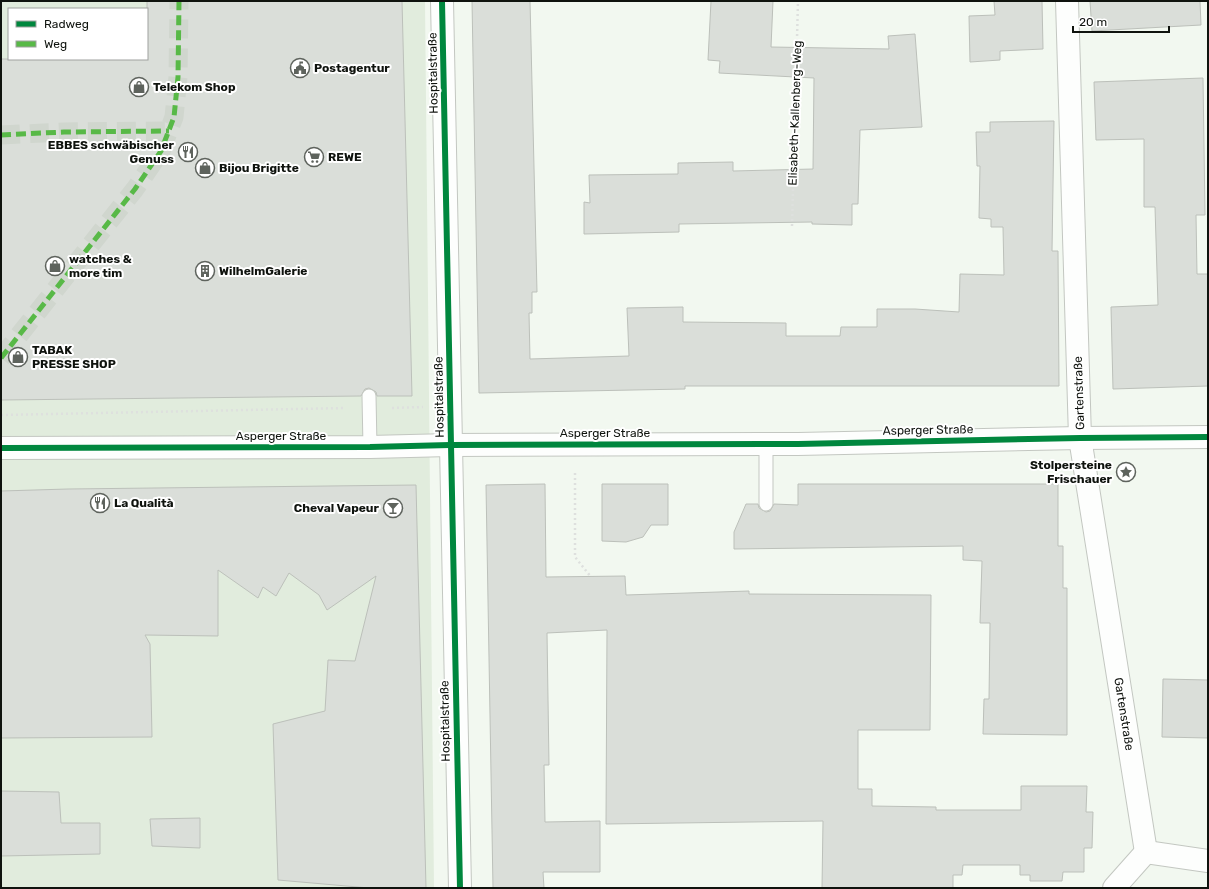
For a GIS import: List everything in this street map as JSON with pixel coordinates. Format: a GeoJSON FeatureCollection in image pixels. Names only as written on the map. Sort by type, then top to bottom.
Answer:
{"type":"FeatureCollection","features":[{"type":"Feature","properties":{"kind":"street","name":"Hospitalstraße"},"geometry":{"type":"LineString","coordinates":[[442,1],[460,888]]}},
{"type":"Feature","properties":{"kind":"street","name":"Gartenstraße"},"geometry":{"type":"LineString","coordinates":[[1067,1],[1080,438],[1146,852]]}},
{"type":"Feature","properties":{"kind":"street","name":"Asperger Straße"},"geometry":{"type":"LineString","coordinates":[[1,448],[370,447],[450,444],[766,444],[1208,437]]}},
{"type":"Feature","properties":{"kind":"street"},"geometry":{"type":"LineString","coordinates":[[1114,888],[1146,852],[1208,861]]}},
{"type":"Feature","properties":{"kind":"lane"},"geometry":{"type":"LineString","coordinates":[[369,402],[370,447]]}},
{"type":"Feature","properties":{"kind":"lane"},"geometry":{"type":"LineString","coordinates":[[766,444],[766,504]]}},
{"type":"Feature","properties":{"kind":"path"},"geometry":{"type":"LineString","coordinates":[[1,415],[369,402],[450,407]]}},
{"type":"Feature","properties":{"kind":"path"},"geometry":{"type":"LineString","coordinates":[[575,445],[575,557],[591,577]]}},
{"type":"Feature","properties":{"kind":"shaded area"},"geometry":{"type":"Polygon","coordinates":[[[1,1],[425,1],[434,888],[1,888],[1,1]]]}},
{"type":"Feature","properties":{"kind":"building","name":"WilhelmGalerie"},"geometry":{"type":"Polygon","coordinates":[[[147,1],[402,1],[412,396],[377,396],[376,392],[369,388],[365,389],[361,396],[1,400],[1,59],[148,60],[147,1]]]}},
{"type":"Feature","properties":{"kind":"building"},"geometry":{"type":"Polygon","coordinates":[[[472,1],[530,1],[537,292],[532,292],[532,313],[529,313],[530,359],[629,356],[627,308],[683,307],[683,322],[786,323],[786,336],[840,336],[841,327],[877,327],[877,309],[915,309],[959,312],[960,274],[1004,275],[1003,227],[991,227],[991,219],[979,218],[980,166],[977,166],[976,132],[990,132],[990,122],[1054,121],[1052,251],[1058,251],[1059,386],[685,386],[685,389],[479,393],[472,1]]]}},
{"type":"Feature","properties":{"kind":"building"},"geometry":{"type":"Polygon","coordinates":[[[711,1],[773,1],[771,47],[889,49],[888,36],[915,34],[922,127],[860,130],[858,204],[852,204],[852,225],[812,224],[812,222],[679,224],[679,232],[584,234],[584,202],[590,203],[589,175],[678,174],[678,163],[733,162],[733,171],[813,169],[814,78],[719,73],[720,61],[708,60],[711,1]]]}},
{"type":"Feature","properties":{"kind":"building"},"geometry":{"type":"Polygon","coordinates":[[[994,1],[1042,1],[1043,49],[1000,51],[1000,60],[970,62],[969,16],[995,15],[994,1]]]}},
{"type":"Feature","properties":{"kind":"building"},"geometry":{"type":"Polygon","coordinates":[[[1090,1],[1200,1],[1201,25],[1092,31],[1090,1]]]}},
{"type":"Feature","properties":{"kind":"building"},"geometry":{"type":"Polygon","coordinates":[[[1203,78],[1205,215],[1196,215],[1197,274],[1208,274],[1208,386],[1113,389],[1111,307],[1158,305],[1155,207],[1144,207],[1144,139],[1096,140],[1094,82],[1203,78]]]}},
{"type":"Feature","properties":{"kind":"building"},"geometry":{"type":"Polygon","coordinates":[[[545,484],[546,577],[625,576],[626,595],[749,591],[749,594],[931,595],[930,730],[858,730],[858,789],[872,789],[872,806],[936,807],[936,810],[1021,810],[1021,786],[1087,786],[1086,812],[1093,812],[1092,848],[1084,848],[1084,872],[1063,872],[1062,881],[1030,881],[1030,875],[1020,875],[1020,865],[963,865],[962,875],[953,875],[953,888],[822,888],[823,821],[606,824],[607,630],[547,633],[549,765],[544,765],[545,822],[600,821],[600,872],[543,872],[544,888],[493,888],[486,485],[545,484]]]}},
{"type":"Feature","properties":{"kind":"building"},"geometry":{"type":"Polygon","coordinates":[[[602,484],[668,484],[668,525],[651,525],[643,537],[626,542],[602,541],[602,484]]]}},
{"type":"Feature","properties":{"kind":"building"},"geometry":{"type":"Polygon","coordinates":[[[798,484],[1058,484],[1058,546],[1063,546],[1063,588],[1067,588],[1067,735],[983,734],[984,699],[989,699],[990,623],[980,623],[982,561],[963,560],[963,546],[734,549],[734,532],[746,504],[758,504],[759,508],[766,512],[770,511],[774,504],[798,505],[798,484]]]}},
{"type":"Feature","properties":{"kind":"building"},"geometry":{"type":"Polygon","coordinates":[[[416,485],[426,888],[369,888],[278,880],[273,724],[325,711],[328,660],[355,661],[376,576],[327,610],[319,595],[289,573],[276,596],[263,587],[258,598],[218,570],[218,636],[145,635],[150,644],[152,737],[1,738],[1,491],[416,485]]]}},
{"type":"Feature","properties":{"kind":"building"},"geometry":{"type":"Polygon","coordinates":[[[1163,679],[1208,680],[1208,738],[1162,737],[1163,679]]]}},
{"type":"Feature","properties":{"kind":"building"},"geometry":{"type":"Polygon","coordinates":[[[1,791],[59,792],[61,823],[100,823],[100,854],[1,856],[1,791]]]}},
{"type":"Feature","properties":{"kind":"building"},"geometry":{"type":"Polygon","coordinates":[[[200,818],[200,848],[152,846],[150,819],[200,818]]]}},
{"type":"Feature","properties":{"kind":"tunnel"},"geometry":{"type":"LineString","coordinates":[[1,358],[135,189],[161,151],[174,117],[178,77],[179,1]]}},
{"type":"Feature","properties":{"kind":"tunnel"},"geometry":{"type":"LineString","coordinates":[[1,135],[64,132],[169,131]]}},
{"type":"Feature","properties":{"kind":"marked path"},"geometry":{"type":"LineString","coordinates":[[1,358],[135,189],[161,151],[174,117],[178,77],[179,1]]}},
{"type":"Feature","properties":{"kind":"marked path"},"geometry":{"type":"LineString","coordinates":[[1,135],[64,132],[169,131]]}},
{"type":"Feature","properties":{"kind":"cycle path"},"geometry":{"type":"LineString","coordinates":[[442,1],[460,888]]}},
{"type":"Feature","properties":{"kind":"cycle path"},"geometry":{"type":"LineString","coordinates":[[1,448],[798,444],[1208,437]]}},
{"type":"Feature","properties":{"kind":"place","name":"Postagentur"},"geometry":{"type":"Point","coordinates":[300,68]}},
{"type":"Feature","properties":{"kind":"place","name":"Telekom Shop"},"geometry":{"type":"Point","coordinates":[139,87]}},
{"type":"Feature","properties":{"kind":"place","name":"EBBES schwäbischer Genuss"},"geometry":{"type":"Point","coordinates":[188,152]}},
{"type":"Feature","properties":{"kind":"place","name":"REWE"},"geometry":{"type":"Point","coordinates":[314,157]}},
{"type":"Feature","properties":{"kind":"place","name":"Bijou Brigitte"},"geometry":{"type":"Point","coordinates":[205,168]}},
{"type":"Feature","properties":{"kind":"place","name":"watches & more tim"},"geometry":{"type":"Point","coordinates":[55,266]}},
{"type":"Feature","properties":{"kind":"place","name":"WilhelmGalerie"},"geometry":{"type":"Point","coordinates":[205,271]}},
{"type":"Feature","properties":{"kind":"place","name":"TABAK PRESSE SHOP"},"geometry":{"type":"Point","coordinates":[18,357]}},
{"type":"Feature","properties":{"kind":"place","name":"Stolpersteine Frischauer"},"geometry":{"type":"Point","coordinates":[1126,472]}},
{"type":"Feature","properties":{"kind":"place","name":"La Qualità"},"geometry":{"type":"Point","coordinates":[100,503]}},
{"type":"Feature","properties":{"kind":"place","name":"Cheval Vapeur"},"geometry":{"type":"Point","coordinates":[393,508]}}]}
